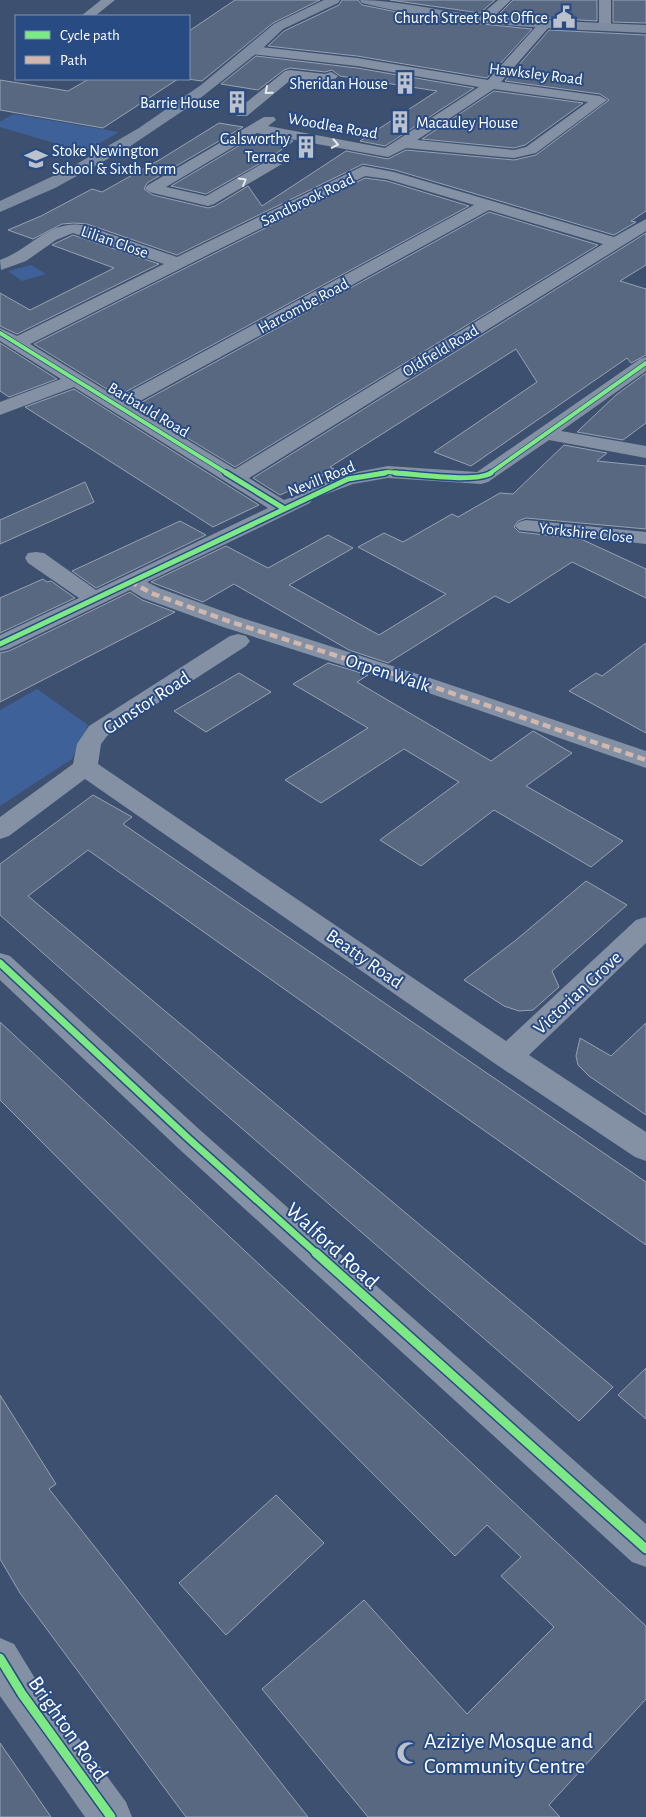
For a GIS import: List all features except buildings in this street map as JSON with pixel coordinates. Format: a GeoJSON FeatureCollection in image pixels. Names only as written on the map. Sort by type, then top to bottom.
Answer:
{"type":"FeatureCollection","features":[{"type":"Feature","properties":{"kind":"main road"},"geometry":{"type":"LineString","coordinates":[[0,207],[73,172],[120,145],[186,102],[227,72],[265,36],[282,24],[334,0]]}},
{"type":"Feature","properties":{"kind":"main road"},"geometry":{"type":"LineString","coordinates":[[366,0],[416,10],[484,19],[646,29]]}},
{"type":"Feature","properties":{"kind":"street"},"geometry":{"type":"LineString","coordinates":[[88,15],[109,0]]}},
{"type":"Feature","properties":{"kind":"street"},"geometry":{"type":"LineString","coordinates":[[484,19],[505,0]]}},
{"type":"Feature","properties":{"kind":"street"},"geometry":{"type":"LineString","coordinates":[[605,27],[606,0]]}},
{"type":"Feature","properties":{"kind":"street","name":"Woodlea Road"},"geometry":{"type":"LineString","coordinates":[[253,128],[388,153],[491,85],[545,24]]}},
{"type":"Feature","properties":{"kind":"street","name":"Hawksley Road"},"geometry":{"type":"LineString","coordinates":[[252,50],[357,62],[491,85],[600,100],[531,150],[514,154],[401,143]]}},
{"type":"Feature","properties":{"kind":"street","name":"Woodlea Road"},"geometry":{"type":"LineString","coordinates":[[253,128],[273,118],[242,113],[284,77],[290,74],[301,74],[328,78],[357,62]]}},
{"type":"Feature","properties":{"kind":"street"},"geometry":{"type":"LineString","coordinates":[[253,128],[153,188],[208,201],[277,161],[258,157]]}},
{"type":"Feature","properties":{"kind":"street"},"geometry":{"type":"LineString","coordinates":[[220,149],[239,153]]}},
{"type":"Feature","properties":{"kind":"street","name":"Sandbrook Road"},"geometry":{"type":"LineString","coordinates":[[17,344],[363,171],[389,175],[615,242]]}},
{"type":"Feature","properties":{"kind":"street","name":"Harcombe Road"},"geometry":{"type":"LineString","coordinates":[[118,405],[488,204]]}},
{"type":"Feature","properties":{"kind":"street","name":"Oldfield Road"},"geometry":{"type":"LineString","coordinates":[[235,478],[646,224]]}},
{"type":"Feature","properties":{"kind":"street","name":"Lilian Close"},"geometry":{"type":"LineString","coordinates":[[1,265],[24,256],[58,232],[70,227],[82,229],[178,263]]}},
{"type":"Feature","properties":{"kind":"street","name":"Barbauld Road"},"geometry":{"type":"LineString","coordinates":[[0,333],[283,508]]}},
{"type":"Feature","properties":{"kind":"street","name":"Nevill Road"},"geometry":{"type":"LineString","coordinates":[[0,644],[283,508],[348,479],[388,472],[481,478],[646,363]]}},
{"type":"Feature","properties":{"kind":"street"},"geometry":{"type":"LineString","coordinates":[[0,408],[74,380]]}},
{"type":"Feature","properties":{"kind":"street"},"geometry":{"type":"LineString","coordinates":[[546,433],[646,452]]}},
{"type":"Feature","properties":{"kind":"street","name":"Yorkshire Close"},"geometry":{"type":"LineString","coordinates":[[526,526],[646,538]]}},
{"type":"Feature","properties":{"kind":"street"},"geometry":{"type":"LineString","coordinates":[[36,558],[95,599]]}},
{"type":"Feature","properties":{"kind":"street","name":"Orpen Walk"},"geometry":{"type":"LineString","coordinates":[[130,581],[151,593],[231,622],[428,685],[646,760]]}},
{"type":"Feature","properties":{"kind":"street","name":"Gunstor Road"},"geometry":{"type":"LineString","coordinates":[[85,767],[89,744],[98,731],[238,642]]}},
{"type":"Feature","properties":{"kind":"street"},"geometry":{"type":"LineString","coordinates":[[0,830],[85,767]]}},
{"type":"Feature","properties":{"kind":"street","name":"Beatty Road"},"geometry":{"type":"LineString","coordinates":[[85,767],[508,1057],[646,1148]]}},
{"type":"Feature","properties":{"kind":"street","name":"Victorian Grove"},"geometry":{"type":"LineString","coordinates":[[508,1057],[646,927]]}},
{"type":"Feature","properties":{"kind":"street","name":"Walford Road"},"geometry":{"type":"LineString","coordinates":[[0,963],[189,1139],[646,1548]]}},
{"type":"Feature","properties":{"kind":"street","name":"Brighton Road"},"geometry":{"type":"LineString","coordinates":[[0,1658],[22,1694],[111,1817]]}},
{"type":"Feature","properties":{"kind":"shaded area"},"geometry":{"type":"Polygon","coordinates":[[[13,114],[119,132],[85,152],[0,127],[0,122],[13,114]]]}},
{"type":"Feature","properties":{"kind":"shaded area"},"geometry":{"type":"Polygon","coordinates":[[[31,265],[46,274],[22,281],[8,271],[31,265]]]}},
{"type":"Feature","properties":{"kind":"shaded area"},"geometry":{"type":"Polygon","coordinates":[[[37,689],[88,725],[72,759],[0,806],[0,710],[37,689]]]}},
{"type":"Feature","properties":{"kind":"marked path"},"geometry":{"type":"LineString","coordinates":[[130,581],[151,593],[231,622],[428,685],[646,760]]}},
{"type":"Feature","properties":{"kind":"cycle path"},"geometry":{"type":"LineString","coordinates":[[0,333],[283,508]]}},
{"type":"Feature","properties":{"kind":"cycle path"},"geometry":{"type":"LineString","coordinates":[[0,644],[348,479],[388,472],[471,478],[486,476],[646,363]]}},
{"type":"Feature","properties":{"kind":"cycle path"},"geometry":{"type":"LineString","coordinates":[[0,963],[189,1139],[646,1549]]}},
{"type":"Feature","properties":{"kind":"cycle path"},"geometry":{"type":"LineString","coordinates":[[0,1658],[22,1694],[111,1817]]}},
{"type":"Feature","properties":{"kind":"place","name":"Church Street Post Office"},"geometry":{"type":"Point","coordinates":[564,17]}},
{"type":"Feature","properties":{"kind":"place","name":"Sheridan House"},"geometry":{"type":"Point","coordinates":[405,83]}},
{"type":"Feature","properties":{"kind":"place","name":"Barrie House"},"geometry":{"type":"Point","coordinates":[237,102]}},
{"type":"Feature","properties":{"kind":"place","name":"Macauley House"},"geometry":{"type":"Point","coordinates":[400,122]}},
{"type":"Feature","properties":{"kind":"place","name":"Galsworthy Terrace"},"geometry":{"type":"Point","coordinates":[306,147]}},
{"type":"Feature","properties":{"kind":"place","name":"Stoke Newington School & Sixth Form"},"geometry":{"type":"Point","coordinates":[36,159]}},
{"type":"Feature","properties":{"kind":"place","name":"Aziziye Mosque and Community Centre"},"geometry":{"type":"Point","coordinates":[408,1753]}}]}
